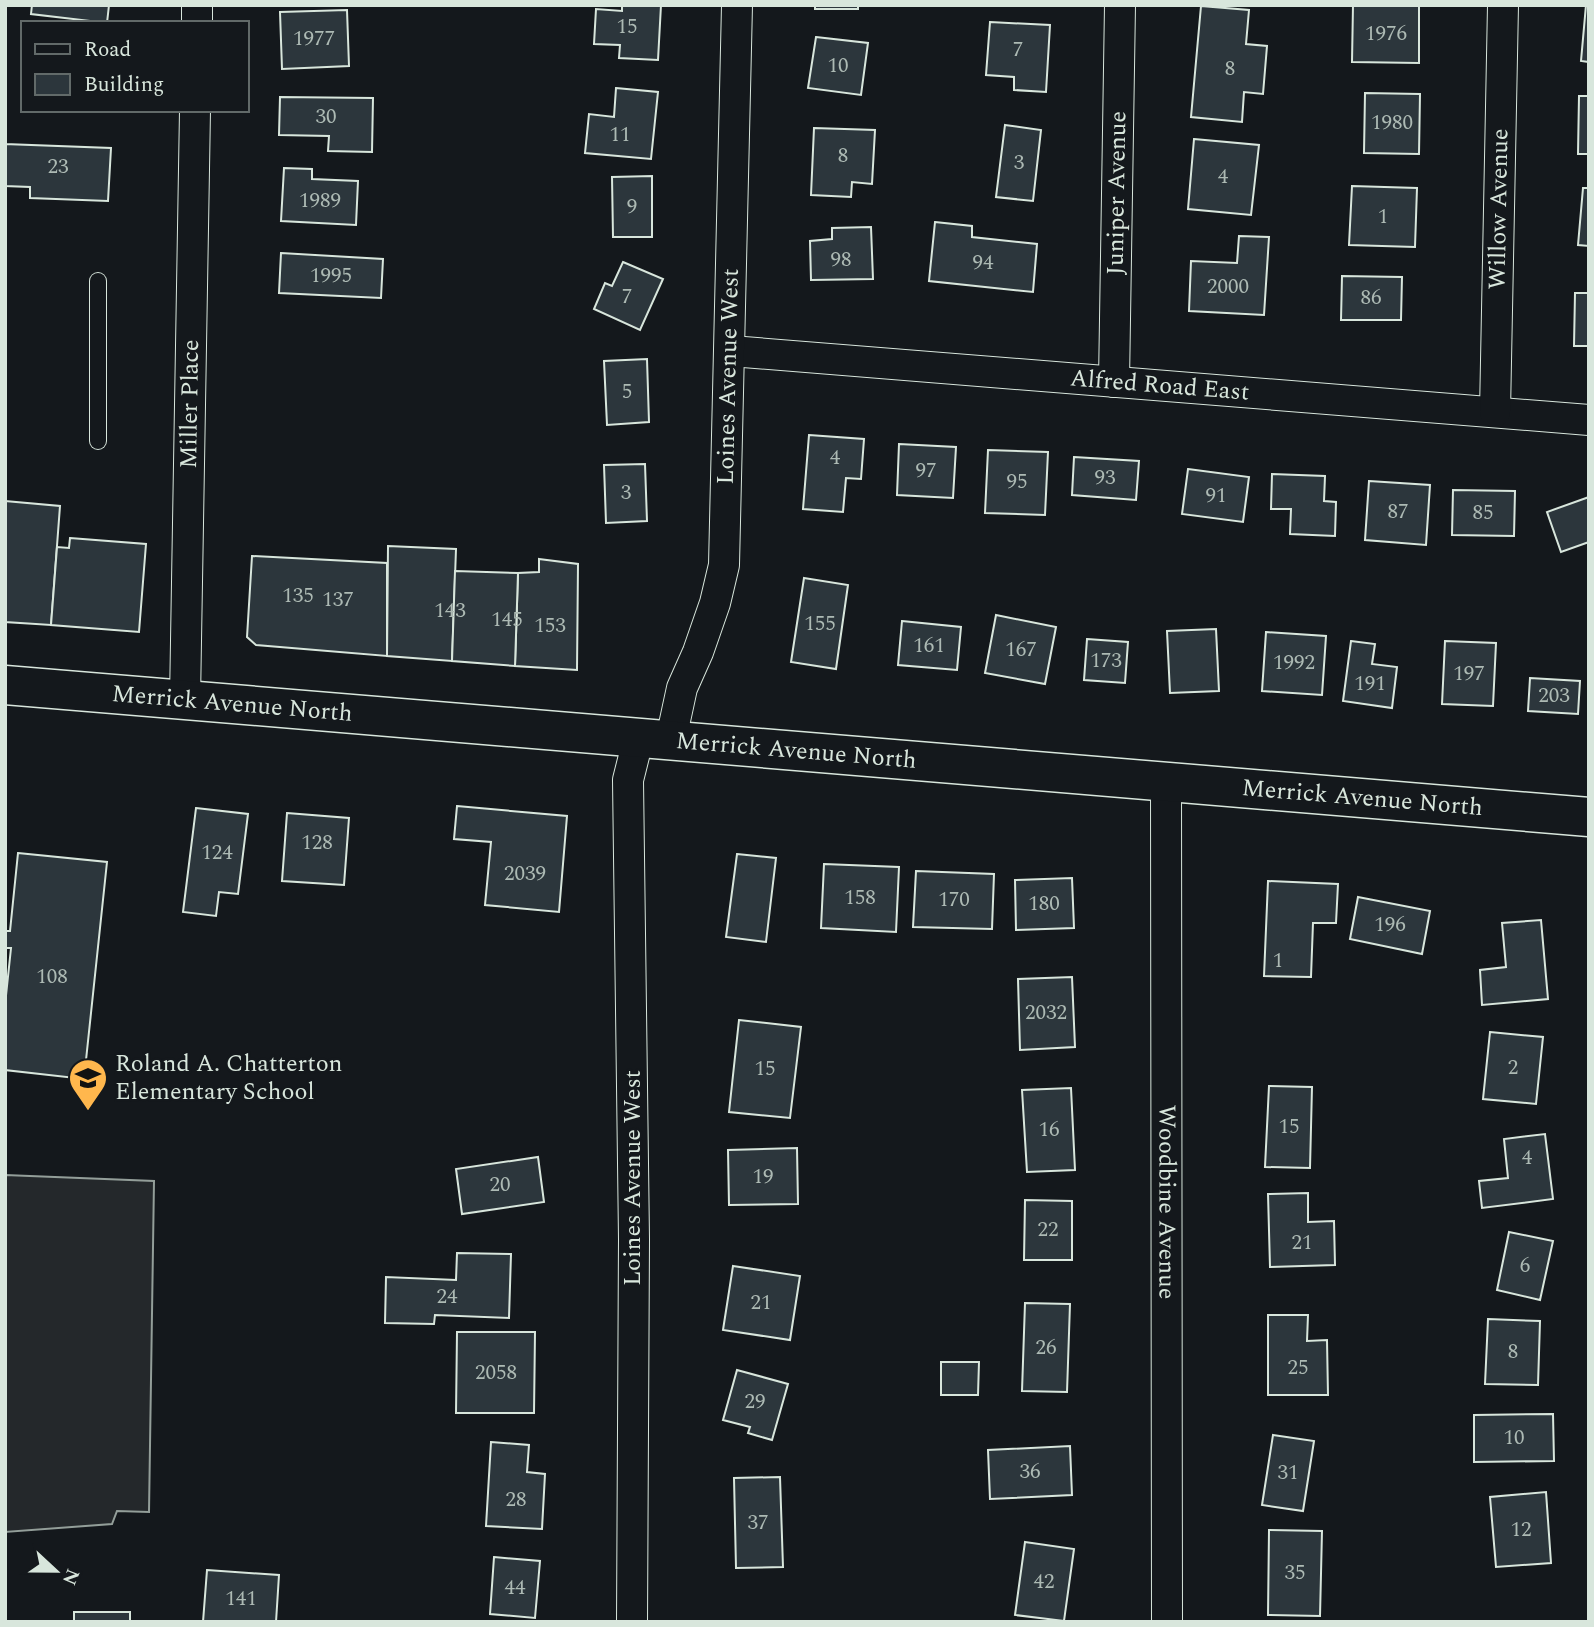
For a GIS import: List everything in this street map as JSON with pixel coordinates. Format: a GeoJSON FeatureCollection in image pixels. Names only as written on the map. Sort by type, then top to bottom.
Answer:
{"type":"FeatureCollection","features":[{"type":"Feature","properties":{"kind":"main road","name":"Merrick Avenue North"},"geometry":{"type":"LineString","coordinates":[[5,685],[1589,817]]}},
{"type":"Feature","properties":{"kind":"street","name":"Loines Avenue West"},"geometry":{"type":"LineString","coordinates":[[632,1622],[634,1239],[628,780],[682,688],[715,603],[724,565],[737,5]]}},
{"type":"Feature","properties":{"kind":"street","name":"Juniper Avenue"},"geometry":{"type":"LineString","coordinates":[[1114,382],[1121,5]]}},
{"type":"Feature","properties":{"kind":"street","name":"Willow Avenue"},"geometry":{"type":"LineString","coordinates":[[1495,412],[1503,5]]}},
{"type":"Feature","properties":{"kind":"street","name":"Miller Place"},"geometry":{"type":"LineString","coordinates":[[185,700],[195,112]]}},
{"type":"Feature","properties":{"kind":"street","name":"Alfred Road East"},"geometry":{"type":"LineString","coordinates":[[731,351],[1589,420]]}},
{"type":"Feature","properties":{"kind":"street","name":"Woodbine Avenue"},"geometry":{"type":"LineString","coordinates":[[1166,782],[1167,1622]]}},
{"type":"Feature","properties":{"kind":"lane"},"geometry":{"type":"LineString","coordinates":[[98,281],[98,441]]}},
{"type":"Feature","properties":{"kind":"shaded area"},"geometry":{"type":"Polygon","coordinates":[[[5,1175],[154,1181],[149,1512],[117,1511],[112,1524],[5,1532],[5,1175]]]}},
{"type":"Feature","properties":{"kind":"building"},"geometry":{"type":"Polygon","coordinates":[[[32,5],[109,5],[107,21],[31,14],[32,5]]]}},
{"type":"Feature","properties":{"kind":"building"},"geometry":{"type":"Polygon","coordinates":[[[622,5],[661,5],[658,60],[619,58],[620,45],[594,44],[596,9],[622,11],[622,5]]]}},
{"type":"Feature","properties":{"kind":"building"},"geometry":{"type":"Polygon","coordinates":[[[815,5],[858,5],[858,9],[815,9],[815,5]]]}},
{"type":"Feature","properties":{"kind":"building"},"geometry":{"type":"Polygon","coordinates":[[[1353,5],[1419,5],[1419,63],[1352,62],[1353,5]]]}},
{"type":"Feature","properties":{"kind":"building"},"geometry":{"type":"Polygon","coordinates":[[[1586,5],[1589,5],[1589,62],[1581,61],[1586,5]]]}},
{"type":"Feature","properties":{"kind":"building"},"geometry":{"type":"Polygon","coordinates":[[[1201,6],[1249,10],[1246,44],[1267,46],[1263,94],[1244,92],[1242,122],[1191,117],[1201,6]]]}},
{"type":"Feature","properties":{"kind":"building"},"geometry":{"type":"Polygon","coordinates":[[[347,10],[349,66],[282,69],[280,12],[347,10]]]}},
{"type":"Feature","properties":{"kind":"building"},"geometry":{"type":"Polygon","coordinates":[[[990,22],[1050,25],[1046,92],[1014,90],[1014,77],[986,75],[990,22]]]}},
{"type":"Feature","properties":{"kind":"building"},"geometry":{"type":"Polygon","coordinates":[[[816,37],[868,43],[861,95],[808,88],[816,37]]]}},
{"type":"Feature","properties":{"kind":"building"},"geometry":{"type":"Polygon","coordinates":[[[616,88],[658,92],[651,159],[585,153],[589,114],[614,117],[616,88]]]}},
{"type":"Feature","properties":{"kind":"building"},"geometry":{"type":"Polygon","coordinates":[[[1365,93],[1420,94],[1419,154],[1364,153],[1365,93]]]}},
{"type":"Feature","properties":{"kind":"building"},"geometry":{"type":"Polygon","coordinates":[[[1579,96],[1589,96],[1589,154],[1578,154],[1579,96]]]}},
{"type":"Feature","properties":{"kind":"building"},"geometry":{"type":"Polygon","coordinates":[[[280,97],[373,98],[372,152],[328,151],[329,136],[279,135],[280,97]]]}},
{"type":"Feature","properties":{"kind":"building"},"geometry":{"type":"Polygon","coordinates":[[[1005,125],[1041,130],[1033,201],[996,197],[1005,125]]]}},
{"type":"Feature","properties":{"kind":"building"},"geometry":{"type":"Polygon","coordinates":[[[814,128],[875,130],[872,184],[852,182],[851,197],[811,195],[814,128]]]}},
{"type":"Feature","properties":{"kind":"building"},"geometry":{"type":"Polygon","coordinates":[[[1194,139],[1259,145],[1251,215],[1188,209],[1194,139]]]}},
{"type":"Feature","properties":{"kind":"building"},"geometry":{"type":"Polygon","coordinates":[[[5,144],[111,148],[108,201],[30,198],[30,187],[5,186],[5,144]]]}},
{"type":"Feature","properties":{"kind":"building"},"geometry":{"type":"Polygon","coordinates":[[[284,168],[312,169],[312,179],[358,181],[356,225],[281,221],[284,168]]]}},
{"type":"Feature","properties":{"kind":"building"},"geometry":{"type":"Polygon","coordinates":[[[652,176],[652,237],[613,237],[612,177],[652,176]]]}},
{"type":"Feature","properties":{"kind":"building"},"geometry":{"type":"Polygon","coordinates":[[[1352,186],[1417,188],[1415,247],[1349,245],[1352,186]]]}},
{"type":"Feature","properties":{"kind":"building"},"geometry":{"type":"Polygon","coordinates":[[[1583,188],[1589,188],[1589,246],[1578,245],[1583,188]]]}},
{"type":"Feature","properties":{"kind":"building"},"geometry":{"type":"Polygon","coordinates":[[[935,222],[972,226],[972,237],[1037,244],[1033,292],[929,281],[935,222]]]}},
{"type":"Feature","properties":{"kind":"building"},"geometry":{"type":"Polygon","coordinates":[[[871,227],[873,279],[811,280],[810,241],[832,239],[832,228],[871,227]]]}},
{"type":"Feature","properties":{"kind":"building"},"geometry":{"type":"Polygon","coordinates":[[[1239,236],[1269,237],[1264,315],[1189,311],[1191,261],[1237,263],[1239,236]]]}},
{"type":"Feature","properties":{"kind":"building"},"geometry":{"type":"Polygon","coordinates":[[[281,253],[383,259],[381,298],[279,293],[281,253]]]}},
{"type":"Feature","properties":{"kind":"building"},"geometry":{"type":"Polygon","coordinates":[[[623,262],[663,279],[640,330],[594,309],[605,283],[612,286],[623,262]]]}},
{"type":"Feature","properties":{"kind":"building"},"geometry":{"type":"Polygon","coordinates":[[[1342,276],[1402,277],[1401,320],[1341,320],[1342,276]]]}},
{"type":"Feature","properties":{"kind":"building"},"geometry":{"type":"Polygon","coordinates":[[[1575,293],[1589,293],[1589,346],[1574,346],[1575,293]]]}},
{"type":"Feature","properties":{"kind":"building"},"geometry":{"type":"Polygon","coordinates":[[[647,359],[649,422],[607,425],[604,361],[647,359]]]}},
{"type":"Feature","properties":{"kind":"building"},"geometry":{"type":"Polygon","coordinates":[[[809,435],[864,439],[861,479],[846,478],[843,512],[803,509],[809,435]]]}},
{"type":"Feature","properties":{"kind":"building"},"geometry":{"type":"Polygon","coordinates":[[[899,444],[956,447],[953,498],[897,495],[899,444]]]}},
{"type":"Feature","properties":{"kind":"building"},"geometry":{"type":"Polygon","coordinates":[[[988,450],[1048,452],[1045,515],[985,513],[988,450]]]}},
{"type":"Feature","properties":{"kind":"building"},"geometry":{"type":"Polygon","coordinates":[[[1074,457],[1139,461],[1136,500],[1072,495],[1074,457]]]}},
{"type":"Feature","properties":{"kind":"building"},"geometry":{"type":"Polygon","coordinates":[[[645,464],[647,521],[606,523],[604,465],[645,464]]]}},
{"type":"Feature","properties":{"kind":"building"},"geometry":{"type":"Polygon","coordinates":[[[1188,469],[1249,477],[1243,522],[1182,514],[1188,469]]]}},
{"type":"Feature","properties":{"kind":"building"},"geometry":{"type":"Polygon","coordinates":[[[1272,474],[1325,476],[1324,501],[1336,502],[1335,536],[1290,534],[1291,509],[1271,509],[1272,474]]]}},
{"type":"Feature","properties":{"kind":"building"},"geometry":{"type":"Polygon","coordinates":[[[1369,481],[1430,485],[1426,545],[1365,540],[1369,481]]]}},
{"type":"Feature","properties":{"kind":"building"},"geometry":{"type":"Polygon","coordinates":[[[1453,490],[1515,491],[1514,536],[1452,535],[1453,490]]]}},
{"type":"Feature","properties":{"kind":"building"},"geometry":{"type":"Polygon","coordinates":[[[1589,497],[1589,542],[1561,552],[1547,512],[1589,497]]]}},
{"type":"Feature","properties":{"kind":"building"},"geometry":{"type":"Polygon","coordinates":[[[5,501],[60,506],[51,625],[5,622],[5,501]]]}},
{"type":"Feature","properties":{"kind":"building"},"geometry":{"type":"Polygon","coordinates":[[[70,538],[146,544],[139,632],[51,625],[57,547],[69,548],[70,538]]]}},
{"type":"Feature","properties":{"kind":"building"},"geometry":{"type":"Polygon","coordinates":[[[388,546],[456,549],[452,661],[387,656],[388,546]]]}},
{"type":"Feature","properties":{"kind":"building"},"geometry":{"type":"Polygon","coordinates":[[[252,556],[387,563],[387,656],[256,645],[247,637],[252,556]]]}},
{"type":"Feature","properties":{"kind":"building"},"geometry":{"type":"Polygon","coordinates":[[[539,559],[578,564],[577,670],[515,666],[518,573],[539,572],[539,559]]]}},
{"type":"Feature","properties":{"kind":"building"},"geometry":{"type":"Polygon","coordinates":[[[455,571],[518,573],[515,666],[452,661],[455,571]]]}},
{"type":"Feature","properties":{"kind":"building"},"geometry":{"type":"Polygon","coordinates":[[[804,578],[848,585],[836,669],[791,662],[804,578]]]}},
{"type":"Feature","properties":{"kind":"building"},"geometry":{"type":"Polygon","coordinates":[[[996,615],[1056,627],[1045,684],[985,673],[996,615]]]}},
{"type":"Feature","properties":{"kind":"building"},"geometry":{"type":"Polygon","coordinates":[[[902,621],[961,627],[957,670],[898,665],[902,621]]]}},
{"type":"Feature","properties":{"kind":"building"},"geometry":{"type":"Polygon","coordinates":[[[1216,629],[1219,691],[1170,693],[1167,631],[1216,629]]]}},
{"type":"Feature","properties":{"kind":"building"},"geometry":{"type":"Polygon","coordinates":[[[1266,632],[1326,636],[1322,695],[1262,691],[1266,632]]]}},
{"type":"Feature","properties":{"kind":"building"},"geometry":{"type":"Polygon","coordinates":[[[1087,639],[1128,642],[1125,683],[1084,680],[1087,639]]]}},
{"type":"Feature","properties":{"kind":"building"},"geometry":{"type":"Polygon","coordinates":[[[1351,641],[1375,644],[1372,664],[1397,667],[1392,708],[1343,701],[1351,641]]]}},
{"type":"Feature","properties":{"kind":"building"},"geometry":{"type":"Polygon","coordinates":[[[1445,641],[1496,643],[1493,706],[1442,704],[1445,641]]]}},
{"type":"Feature","properties":{"kind":"building"},"geometry":{"type":"Polygon","coordinates":[[[1530,678],[1580,681],[1578,714],[1528,711],[1530,678]]]}},
{"type":"Feature","properties":{"kind":"building"},"geometry":{"type":"Polygon","coordinates":[[[457,806],[567,816],[559,912],[485,905],[491,842],[454,839],[457,806]]]}},
{"type":"Feature","properties":{"kind":"building"},"geometry":{"type":"Polygon","coordinates":[[[196,808],[248,814],[238,894],[219,892],[216,916],[183,912],[196,808]]]}},
{"type":"Feature","properties":{"kind":"building"},"geometry":{"type":"Polygon","coordinates":[[[287,813],[349,818],[344,885],[282,881],[287,813]]]}},
{"type":"Feature","properties":{"kind":"building"},"geometry":{"type":"Polygon","coordinates":[[[18,853],[107,862],[84,1079],[5,1070],[5,1005],[11,948],[5,948],[5,931],[10,931],[18,853]]]}},
{"type":"Feature","properties":{"kind":"building"},"geometry":{"type":"Polygon","coordinates":[[[737,854],[776,858],[766,942],[726,937],[737,854]]]}},
{"type":"Feature","properties":{"kind":"building"},"geometry":{"type":"Polygon","coordinates":[[[824,864],[899,867],[896,932],[821,928],[824,864]]]}},
{"type":"Feature","properties":{"kind":"building"},"geometry":{"type":"Polygon","coordinates":[[[916,871],[994,874],[992,929],[913,927],[916,871]]]}},
{"type":"Feature","properties":{"kind":"building"},"geometry":{"type":"Polygon","coordinates":[[[1072,878],[1074,928],[1016,930],[1015,880],[1072,878]]]}},
{"type":"Feature","properties":{"kind":"building"},"geometry":{"type":"Polygon","coordinates":[[[1268,881],[1338,884],[1336,923],[1313,923],[1311,977],[1264,976],[1268,881]]]}},
{"type":"Feature","properties":{"kind":"building"},"geometry":{"type":"Polygon","coordinates":[[[1358,897],[1430,911],[1422,954],[1350,939],[1358,897]]]}},
{"type":"Feature","properties":{"kind":"building"},"geometry":{"type":"Polygon","coordinates":[[[1541,920],[1548,999],[1482,1005],[1480,970],[1506,967],[1502,923],[1541,920]]]}},
{"type":"Feature","properties":{"kind":"building"},"geometry":{"type":"Polygon","coordinates":[[[1072,977],[1075,1047],[1020,1050],[1018,979],[1072,977]]]}},
{"type":"Feature","properties":{"kind":"building"},"geometry":{"type":"Polygon","coordinates":[[[739,1020],[801,1027],[790,1118],[729,1112],[739,1020]]]}},
{"type":"Feature","properties":{"kind":"building"},"geometry":{"type":"Polygon","coordinates":[[[1490,1032],[1543,1037],[1536,1104],[1483,1099],[1490,1032]]]}},
{"type":"Feature","properties":{"kind":"building"},"geometry":{"type":"Polygon","coordinates":[[[1269,1086],[1312,1087],[1310,1168],[1265,1167],[1269,1086]]]}},
{"type":"Feature","properties":{"kind":"building"},"geometry":{"type":"Polygon","coordinates":[[[1071,1088],[1075,1170],[1027,1172],[1022,1090],[1071,1088]]]}},
{"type":"Feature","properties":{"kind":"building"},"geometry":{"type":"Polygon","coordinates":[[[1545,1134],[1553,1199],[1482,1208],[1479,1181],[1508,1178],[1504,1139],[1545,1134]]]}},
{"type":"Feature","properties":{"kind":"building"},"geometry":{"type":"Polygon","coordinates":[[[797,1148],[798,1204],[729,1205],[728,1150],[797,1148]]]}},
{"type":"Feature","properties":{"kind":"building"},"geometry":{"type":"Polygon","coordinates":[[[538,1157],[544,1202],[462,1214],[456,1169],[538,1157]]]}},
{"type":"Feature","properties":{"kind":"building"},"geometry":{"type":"Polygon","coordinates":[[[1308,1193],[1308,1222],[1334,1221],[1335,1265],[1270,1267],[1268,1194],[1308,1193]]]}},
{"type":"Feature","properties":{"kind":"building"},"geometry":{"type":"Polygon","coordinates":[[[1025,1200],[1072,1201],[1072,1260],[1024,1260],[1025,1200]]]}},
{"type":"Feature","properties":{"kind":"building"},"geometry":{"type":"Polygon","coordinates":[[[1509,1232],[1553,1241],[1540,1300],[1497,1290],[1509,1232]]]}},
{"type":"Feature","properties":{"kind":"building"},"geometry":{"type":"Polygon","coordinates":[[[457,1253],[511,1254],[509,1318],[435,1315],[434,1324],[385,1323],[386,1277],[456,1280],[457,1253]]]}},
{"type":"Feature","properties":{"kind":"building"},"geometry":{"type":"Polygon","coordinates":[[[733,1266],[800,1276],[790,1340],[723,1330],[733,1266]]]}},
{"type":"Feature","properties":{"kind":"building"},"geometry":{"type":"Polygon","coordinates":[[[1025,1303],[1070,1304],[1067,1392],[1022,1391],[1025,1303]]]}},
{"type":"Feature","properties":{"kind":"building"},"geometry":{"type":"Polygon","coordinates":[[[1268,1315],[1308,1315],[1307,1341],[1327,1340],[1328,1395],[1268,1395],[1268,1315]]]}},
{"type":"Feature","properties":{"kind":"building"},"geometry":{"type":"Polygon","coordinates":[[[1488,1319],[1540,1321],[1538,1385],[1485,1384],[1488,1319]]]}},
{"type":"Feature","properties":{"kind":"building"},"geometry":{"type":"Polygon","coordinates":[[[457,1332],[535,1332],[534,1413],[456,1413],[457,1332]]]}},
{"type":"Feature","properties":{"kind":"building"},"geometry":{"type":"Polygon","coordinates":[[[941,1362],[979,1362],[978,1395],[941,1395],[941,1362]]]}},
{"type":"Feature","properties":{"kind":"building"},"geometry":{"type":"Polygon","coordinates":[[[737,1370],[788,1384],[772,1440],[748,1433],[750,1427],[723,1420],[737,1370]]]}},
{"type":"Feature","properties":{"kind":"building"},"geometry":{"type":"Polygon","coordinates":[[[1553,1414],[1554,1461],[1474,1462],[1474,1415],[1553,1414]]]}},
{"type":"Feature","properties":{"kind":"building"},"geometry":{"type":"Polygon","coordinates":[[[1273,1435],[1314,1441],[1303,1511],[1262,1505],[1273,1435]]]}},
{"type":"Feature","properties":{"kind":"building"},"geometry":{"type":"Polygon","coordinates":[[[491,1442],[529,1445],[527,1472],[545,1474],[542,1529],[486,1526],[491,1442]]]}},
{"type":"Feature","properties":{"kind":"building"},"geometry":{"type":"Polygon","coordinates":[[[1070,1446],[1072,1495],[990,1499],[988,1450],[1070,1446]]]}},
{"type":"Feature","properties":{"kind":"building"},"geometry":{"type":"Polygon","coordinates":[[[780,1477],[783,1567],[736,1568],[734,1478],[780,1477]]]}},
{"type":"Feature","properties":{"kind":"building"},"geometry":{"type":"Polygon","coordinates":[[[1546,1492],[1551,1563],[1496,1567],[1490,1497],[1546,1492]]]}},
{"type":"Feature","properties":{"kind":"building"},"geometry":{"type":"Polygon","coordinates":[[[1269,1530],[1322,1531],[1320,1616],[1268,1615],[1269,1530]]]}},
{"type":"Feature","properties":{"kind":"building"},"geometry":{"type":"Polygon","coordinates":[[[1025,1542],[1074,1549],[1064,1621],[1015,1615],[1025,1542]]]}},
{"type":"Feature","properties":{"kind":"building"},"geometry":{"type":"Polygon","coordinates":[[[494,1557],[540,1561],[535,1618],[490,1614],[494,1557]]]}},
{"type":"Feature","properties":{"kind":"building"},"geometry":{"type":"Polygon","coordinates":[[[207,1570],[279,1575],[276,1622],[203,1622],[207,1570]]]}},
{"type":"Feature","properties":{"kind":"building"},"geometry":{"type":"Polygon","coordinates":[[[74,1612],[130,1612],[130,1622],[74,1622],[74,1612]]]}},
{"type":"Feature","properties":{"kind":"place","name":"Roland A. Chatterton Elementary School"},"geometry":{"type":"Point","coordinates":[88,1112]}}]}
